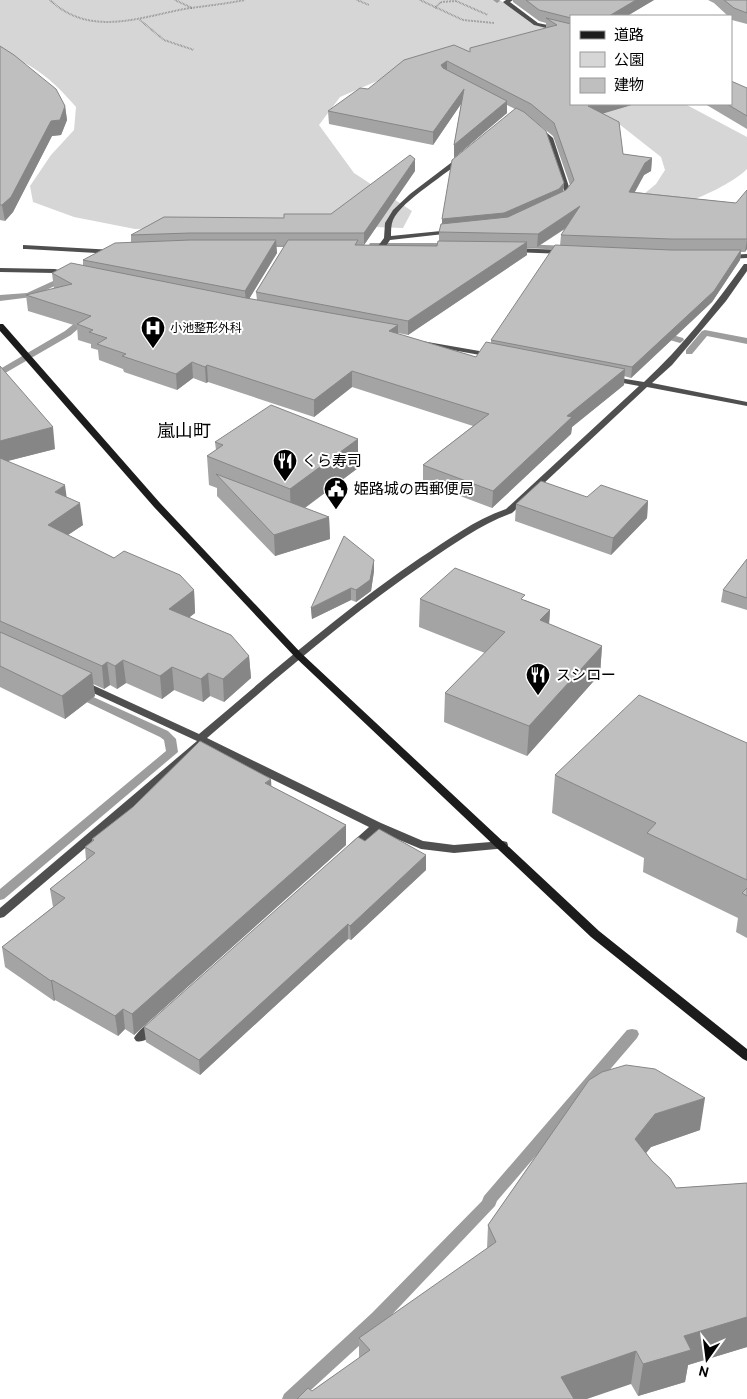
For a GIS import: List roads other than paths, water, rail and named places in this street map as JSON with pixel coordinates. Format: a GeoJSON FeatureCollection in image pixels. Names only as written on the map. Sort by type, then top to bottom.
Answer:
{"type":"FeatureCollection","features":[{"type":"Feature","properties":{"kind":"street"},"geometry":{"type":"LineString","coordinates":[[510,0],[506,2],[536,24],[570,32]]}},
{"type":"Feature","properties":{"kind":"street"},"geometry":{"type":"LineString","coordinates":[[535,126],[550,138],[568,193],[562,201],[554,205]]}},
{"type":"Feature","properties":{"kind":"street"},"geometry":{"type":"LineString","coordinates":[[379,250],[388,238],[387,232],[390,219],[404,204],[472,149]]}},
{"type":"Feature","properties":{"kind":"street"},"geometry":{"type":"LineString","coordinates":[[388,238],[456,232]]}},
{"type":"Feature","properties":{"kind":"street"},"geometry":{"type":"LineString","coordinates":[[26,247],[118,252]]}},
{"type":"Feature","properties":{"kind":"street"},"geometry":{"type":"LineString","coordinates":[[369,250],[388,250]]}},
{"type":"Feature","properties":{"kind":"street"},"geometry":{"type":"LineString","coordinates":[[506,250],[575,253]]}},
{"type":"Feature","properties":{"kind":"street"},"geometry":{"type":"LineString","coordinates":[[719,257],[747,256]]}},
{"type":"Feature","properties":{"kind":"street"},"geometry":{"type":"LineString","coordinates":[[0,914],[197,737],[298,654],[409,569],[490,517],[509,511],[669,363],[723,299],[747,266]]}},
{"type":"Feature","properties":{"kind":"street"},"geometry":{"type":"LineString","coordinates":[[0,270],[56,271],[73,275]]}},
{"type":"Feature","properties":{"kind":"street"},"geometry":{"type":"LineString","coordinates":[[0,326],[157,505],[298,654],[595,934],[747,1056]]}},
{"type":"Feature","properties":{"kind":"street"},"geometry":{"type":"LineString","coordinates":[[413,340],[500,357]]}},
{"type":"Feature","properties":{"kind":"street"},"geometry":{"type":"LineString","coordinates":[[606,377],[747,404]]}},
{"type":"Feature","properties":{"kind":"street"},"geometry":{"type":"LineString","coordinates":[[72,679],[197,737],[377,826],[421,845],[454,849],[503,846]]}},
{"type":"Feature","properties":{"kind":"street"},"geometry":{"type":"LineString","coordinates":[[348,853],[377,826]]}},
{"type":"Feature","properties":{"kind":"street"},"geometry":{"type":"LineString","coordinates":[[140,1038],[162,1018]]}},
{"type":"Feature","properties":{"kind":"waterway"},"geometry":{"type":"LineString","coordinates":[[263,245],[300,245]]}},
{"type":"Feature","properties":{"kind":"waterway"},"geometry":{"type":"LineString","coordinates":[[373,245],[452,245]]}},
{"type":"Feature","properties":{"kind":"waterway"},"geometry":{"type":"LineString","coordinates":[[523,246],[569,248]]}},
{"type":"Feature","properties":{"kind":"waterway"},"geometry":{"type":"LineString","coordinates":[[0,298],[29,295],[67,278]]}},
{"type":"Feature","properties":{"kind":"waterway"},"geometry":{"type":"LineString","coordinates":[[0,373],[68,333],[86,317]]}},
{"type":"Feature","properties":{"kind":"waterway"},"geometry":{"type":"LineString","coordinates":[[689,352],[705,333],[747,341]]}},
{"type":"Feature","properties":{"kind":"waterway"},"geometry":{"type":"LineString","coordinates":[[659,334],[680,340]]}},
{"type":"Feature","properties":{"kind":"waterway"},"geometry":{"type":"LineString","coordinates":[[0,896],[172,752],[170,739],[164,734],[78,694]]}},
{"type":"Feature","properties":{"kind":"waterway"},"geometry":{"type":"LineString","coordinates":[[290,1399],[378,1318],[490,1202],[489,1200],[632,1034]]}},
{"type":"Feature","properties":{"kind":"place","name":"小池整形外科"},"geometry":{"type":"Point","coordinates":[153,349]}},
{"type":"Feature","properties":{"kind":"place","name":"くら寿司"},"geometry":{"type":"Point","coordinates":[285,482]}},
{"type":"Feature","properties":{"kind":"place","name":"姫路城の西郵便局"},"geometry":{"type":"Point","coordinates":[336,510]}},
{"type":"Feature","properties":{"kind":"place","name":"スシロー"},"geometry":{"type":"Point","coordinates":[538,696]}},
{"type":"Feature","properties":{"kind":"district","name":"嵐山町"},"geometry":{"type":"Point","coordinates":[184,431]}}]}
